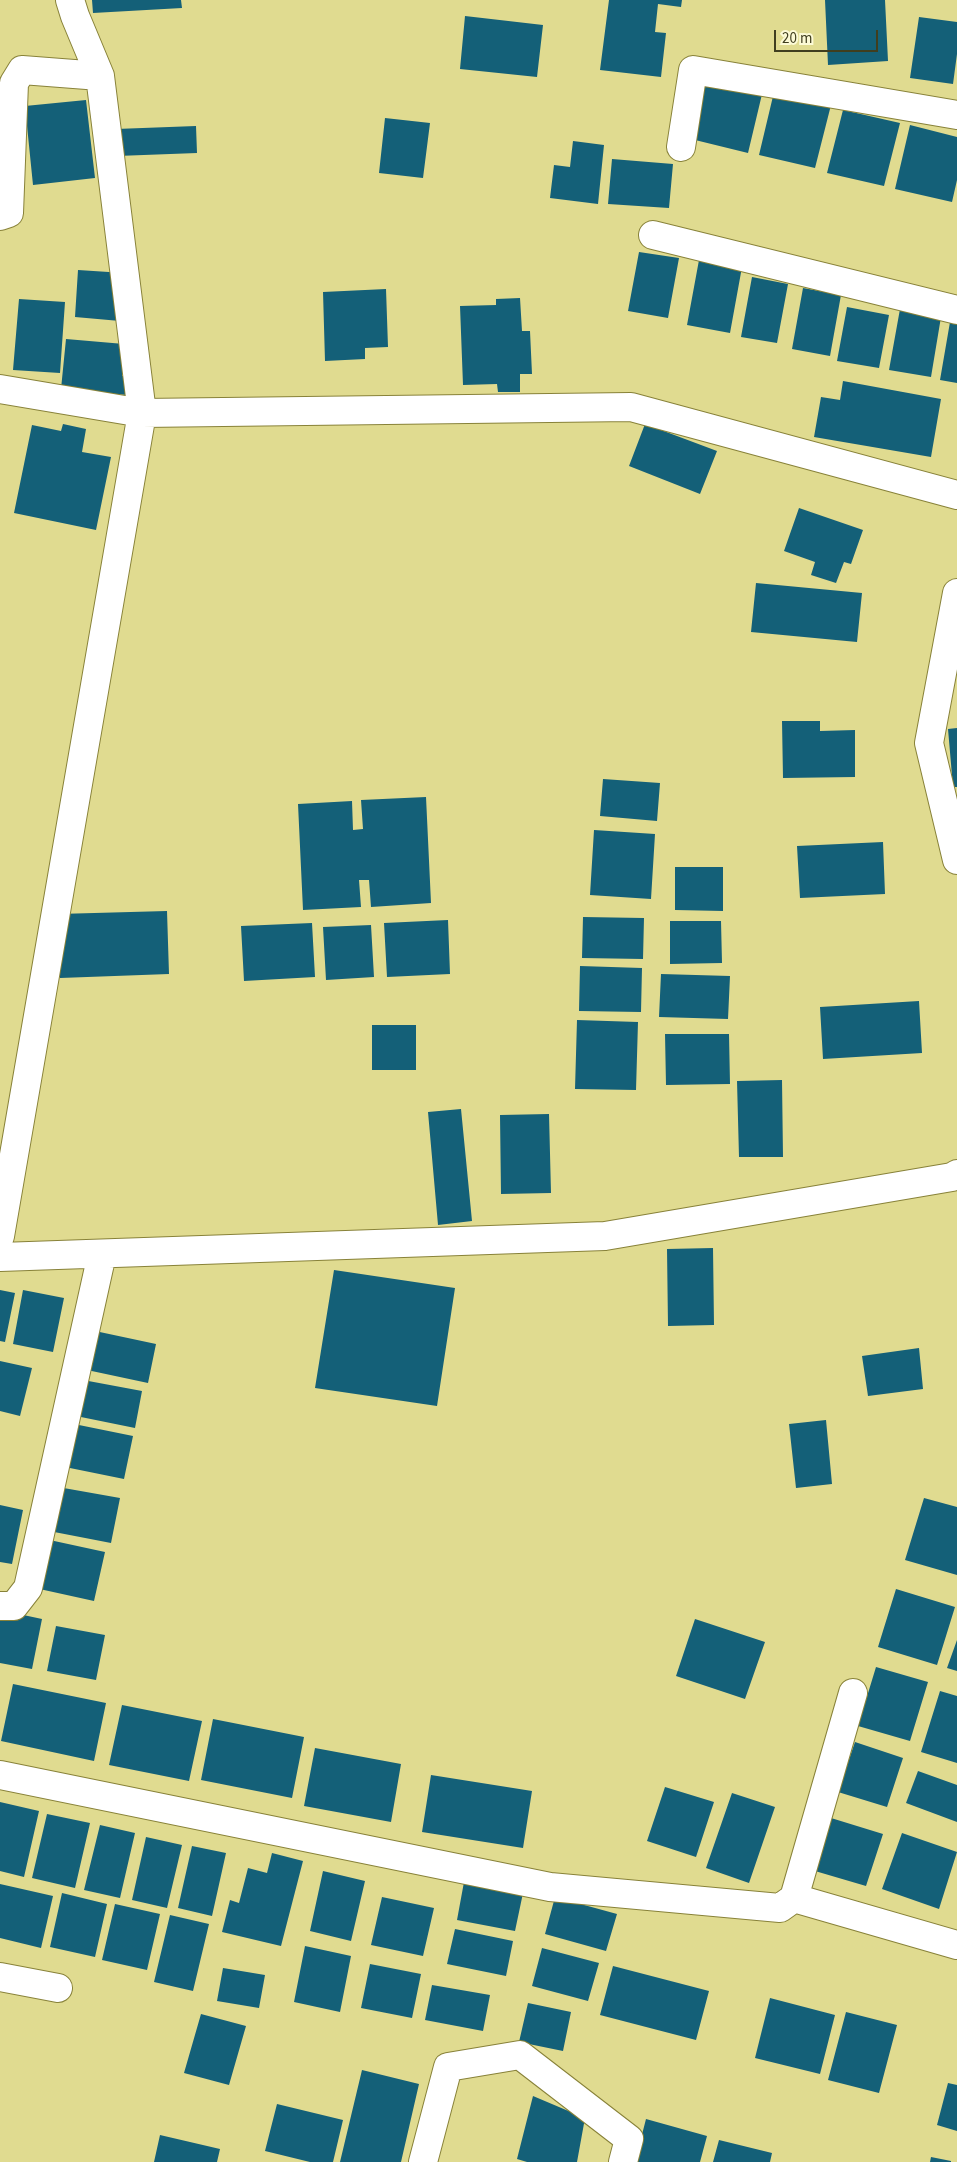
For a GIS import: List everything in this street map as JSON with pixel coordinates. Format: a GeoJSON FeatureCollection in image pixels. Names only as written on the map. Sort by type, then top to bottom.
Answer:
{"type":"FeatureCollection","features":[{"type":"Feature","properties":{"kind":"street"},"geometry":{"type":"LineString","coordinates":[[0,1236],[142,413],[100,76],[74,16],[70,0]]}},
{"type":"Feature","properties":{"kind":"street"},"geometry":{"type":"LineString","coordinates":[[0,216],[9,214],[14,83],[22,70],[100,76]]}},
{"type":"Feature","properties":{"kind":"street"},"geometry":{"type":"LineString","coordinates":[[681,146],[693,70],[957,115]]}},
{"type":"Feature","properties":{"kind":"street"},"geometry":{"type":"LineString","coordinates":[[653,235],[957,310]]}},
{"type":"Feature","properties":{"kind":"street"},"geometry":{"type":"LineString","coordinates":[[0,389],[142,413],[631,407],[957,495]]}},
{"type":"Feature","properties":{"kind":"street"},"geometry":{"type":"LineString","coordinates":[[957,593],[929,743],[957,860]]}},
{"type":"Feature","properties":{"kind":"street"},"geometry":{"type":"LineString","coordinates":[[0,1257],[605,1236],[952,1177],[957,1174]]}},
{"type":"Feature","properties":{"kind":"street"},"geometry":{"type":"LineString","coordinates":[[0,1606],[14,1606],[28,1588],[102,1254]]}},
{"type":"Feature","properties":{"kind":"street"},"geometry":{"type":"LineString","coordinates":[[0,1775],[550,1887],[780,1908],[794,1898],[853,1693]]}},
{"type":"Feature","properties":{"kind":"street"},"geometry":{"type":"LineString","coordinates":[[794,1898],[957,1945]]}},
{"type":"Feature","properties":{"kind":"street"},"geometry":{"type":"LineString","coordinates":[[0,1976],[58,1988]]}},
{"type":"Feature","properties":{"kind":"street"},"geometry":{"type":"LineString","coordinates":[[423,2162],[448,2067],[520,2055],[628,2139],[623,2162]]}},
{"type":"Feature","properties":{"kind":"building"},"geometry":{"type":"Polygon","coordinates":[[[92,0],[181,0],[182,8],[93,13],[92,0]]]}},
{"type":"Feature","properties":{"kind":"building"},"geometry":{"type":"Polygon","coordinates":[[[609,0],[682,0],[681,7],[658,4],[655,32],[666,33],[661,77],[600,70],[609,0]]]}},
{"type":"Feature","properties":{"kind":"building"},"geometry":{"type":"Polygon","coordinates":[[[825,0],[885,0],[888,61],[828,65],[825,0]]]}},
{"type":"Feature","properties":{"kind":"building"},"geometry":{"type":"Polygon","coordinates":[[[465,16],[543,25],[537,77],[460,69],[465,16]]]}},
{"type":"Feature","properties":{"kind":"building"},"geometry":{"type":"Polygon","coordinates":[[[919,17],[957,22],[957,54],[953,84],[910,78],[919,17]]]}},
{"type":"Feature","properties":{"kind":"building"},"geometry":{"type":"Polygon","coordinates":[[[706,76],[763,90],[748,153],[691,139],[706,76]]]}},
{"type":"Feature","properties":{"kind":"building"},"geometry":{"type":"Polygon","coordinates":[[[774,92],[831,105],[815,168],[759,155],[774,92]]]}},
{"type":"Feature","properties":{"kind":"building"},"geometry":{"type":"Polygon","coordinates":[[[86,100],[95,178],[33,185],[25,106],[86,100]]]}},
{"type":"Feature","properties":{"kind":"building"},"geometry":{"type":"Polygon","coordinates":[[[843,110],[900,123],[884,186],[827,173],[843,110]]]}},
{"type":"Feature","properties":{"kind":"building"},"geometry":{"type":"Polygon","coordinates":[[[385,118],[430,123],[423,178],[379,173],[385,118]]]}},
{"type":"Feature","properties":{"kind":"building"},"geometry":{"type":"Polygon","coordinates":[[[910,125],[957,137],[957,180],[952,202],[895,189],[910,125]]]}},
{"type":"Feature","properties":{"kind":"building"},"geometry":{"type":"Polygon","coordinates":[[[196,126],[197,153],[117,156],[116,129],[196,126]]]}},
{"type":"Feature","properties":{"kind":"building"},"geometry":{"type":"Polygon","coordinates":[[[573,141],[604,145],[598,204],[550,198],[554,165],[570,167],[573,141]]]}},
{"type":"Feature","properties":{"kind":"building"},"geometry":{"type":"Polygon","coordinates":[[[612,159],[673,164],[669,208],[608,204],[612,159]]]}},
{"type":"Feature","properties":{"kind":"building"},"geometry":{"type":"Polygon","coordinates":[[[639,252],[679,258],[668,318],[628,311],[639,252]]]}},
{"type":"Feature","properties":{"kind":"building"},"geometry":{"type":"Polygon","coordinates":[[[699,260],[742,267],[730,333],[687,325],[699,260]]]}},
{"type":"Feature","properties":{"kind":"building"},"geometry":{"type":"Polygon","coordinates":[[[78,270],[124,273],[120,321],[75,317],[78,270]]]}},
{"type":"Feature","properties":{"kind":"building"},"geometry":{"type":"Polygon","coordinates":[[[752,277],[788,284],[777,343],[741,337],[752,277]]]}},
{"type":"Feature","properties":{"kind":"building"},"geometry":{"type":"Polygon","coordinates":[[[803,288],[841,295],[830,356],[792,349],[803,288]]]}},
{"type":"Feature","properties":{"kind":"building"},"geometry":{"type":"Polygon","coordinates":[[[386,289],[388,347],[365,348],[365,359],[325,361],[323,292],[386,289]]]}},
{"type":"Feature","properties":{"kind":"building"},"geometry":{"type":"Polygon","coordinates":[[[520,298],[522,331],[530,331],[532,374],[520,374],[520,392],[498,392],[497,384],[463,385],[460,306],[496,305],[496,299],[520,298]]]}},
{"type":"Feature","properties":{"kind":"building"},"geometry":{"type":"Polygon","coordinates":[[[19,299],[65,302],[60,373],[13,370],[19,299]]]}},
{"type":"Feature","properties":{"kind":"building"},"geometry":{"type":"Polygon","coordinates":[[[847,307],[889,315],[879,368],[837,361],[847,307]]]}},
{"type":"Feature","properties":{"kind":"building"},"geometry":{"type":"Polygon","coordinates":[[[900,309],[941,317],[931,377],[889,370],[900,309]]]}},
{"type":"Feature","properties":{"kind":"building"},"geometry":{"type":"Polygon","coordinates":[[[950,322],[957,324],[957,383],[940,380],[950,322]]]}},
{"type":"Feature","properties":{"kind":"building"},"geometry":{"type":"Polygon","coordinates":[[[66,339],[124,344],[122,376],[129,376],[127,395],[61,389],[66,339]]]}},
{"type":"Feature","properties":{"kind":"building"},"geometry":{"type":"Polygon","coordinates":[[[843,381],[941,399],[931,457],[814,437],[821,397],[840,400],[843,381]]]}},
{"type":"Feature","properties":{"kind":"building"},"geometry":{"type":"Polygon","coordinates":[[[63,424],[86,429],[82,452],[111,457],[96,530],[14,513],[32,425],[61,431],[63,424]]]}},
{"type":"Feature","properties":{"kind":"building"},"geometry":{"type":"Polygon","coordinates":[[[645,424],[717,451],[700,494],[629,466],[645,424]]]}},
{"type":"Feature","properties":{"kind":"building"},"geometry":{"type":"Polygon","coordinates":[[[799,508],[863,530],[851,564],[844,562],[836,583],[811,575],[815,562],[784,551],[799,508]]]}},
{"type":"Feature","properties":{"kind":"building"},"geometry":{"type":"Polygon","coordinates":[[[756,583],[862,593],[857,642],[751,632],[756,583]]]}},
{"type":"Feature","properties":{"kind":"building"},"geometry":{"type":"Polygon","coordinates":[[[782,721],[820,721],[820,731],[855,730],[855,777],[783,778],[782,721]]]}},
{"type":"Feature","properties":{"kind":"building"},"geometry":{"type":"Polygon","coordinates":[[[957,728],[957,787],[953,787],[948,729],[957,728]]]}},
{"type":"Feature","properties":{"kind":"building"},"geometry":{"type":"Polygon","coordinates":[[[603,779],[660,783],[657,821],[600,816],[603,779]]]}},
{"type":"Feature","properties":{"kind":"building"},"geometry":{"type":"Polygon","coordinates":[[[426,797],[431,903],[371,907],[369,880],[359,880],[361,907],[303,910],[298,804],[352,801],[353,830],[363,829],[361,800],[426,797]]]}},
{"type":"Feature","properties":{"kind":"building"},"geometry":{"type":"Polygon","coordinates":[[[594,830],[655,834],[651,899],[590,895],[594,830]]]}},
{"type":"Feature","properties":{"kind":"building"},"geometry":{"type":"Polygon","coordinates":[[[883,842],[885,894],[800,898],[797,846],[883,842]]]}},
{"type":"Feature","properties":{"kind":"building"},"geometry":{"type":"Polygon","coordinates":[[[675,867],[723,867],[723,911],[675,910],[675,867]]]}},
{"type":"Feature","properties":{"kind":"building"},"geometry":{"type":"Polygon","coordinates":[[[167,911],[169,974],[60,978],[58,914],[167,911]]]}},
{"type":"Feature","properties":{"kind":"building"},"geometry":{"type":"Polygon","coordinates":[[[583,917],[644,918],[643,959],[582,958],[583,917]]]}},
{"type":"Feature","properties":{"kind":"building"},"geometry":{"type":"Polygon","coordinates":[[[448,920],[450,974],[387,977],[384,923],[448,920]]]}},
{"type":"Feature","properties":{"kind":"building"},"geometry":{"type":"Polygon","coordinates":[[[670,921],[721,921],[722,963],[670,964],[670,921]]]}},
{"type":"Feature","properties":{"kind":"building"},"geometry":{"type":"Polygon","coordinates":[[[312,923],[315,977],[244,981],[241,926],[312,923]]]}},
{"type":"Feature","properties":{"kind":"building"},"geometry":{"type":"Polygon","coordinates":[[[371,925],[374,977],[326,980],[323,927],[371,925]]]}},
{"type":"Feature","properties":{"kind":"building"},"geometry":{"type":"Polygon","coordinates":[[[580,966],[642,968],[641,1012],[579,1011],[580,966]]]}},
{"type":"Feature","properties":{"kind":"building"},"geometry":{"type":"Polygon","coordinates":[[[661,974],[730,976],[728,1019],[659,1017],[661,974]]]}},
{"type":"Feature","properties":{"kind":"building"},"geometry":{"type":"Polygon","coordinates":[[[919,1001],[922,1053],[823,1059],[820,1007],[919,1001]]]}},
{"type":"Feature","properties":{"kind":"building"},"geometry":{"type":"Polygon","coordinates":[[[577,1020],[638,1022],[636,1090],[575,1089],[577,1020]]]}},
{"type":"Feature","properties":{"kind":"building"},"geometry":{"type":"Polygon","coordinates":[[[372,1025],[416,1025],[416,1070],[372,1070],[372,1025]]]}},
{"type":"Feature","properties":{"kind":"building"},"geometry":{"type":"Polygon","coordinates":[[[665,1034],[729,1034],[730,1084],[666,1085],[665,1034]]]}},
{"type":"Feature","properties":{"kind":"building"},"geometry":{"type":"Polygon","coordinates":[[[782,1080],[783,1157],[739,1157],[737,1081],[782,1080]]]}},
{"type":"Feature","properties":{"kind":"building"},"geometry":{"type":"Polygon","coordinates":[[[461,1109],[472,1221],[438,1225],[428,1112],[461,1109]]]}},
{"type":"Feature","properties":{"kind":"building"},"geometry":{"type":"Polygon","coordinates":[[[549,1114],[551,1193],[501,1194],[500,1115],[549,1114]]]}},
{"type":"Feature","properties":{"kind":"building"},"geometry":{"type":"Polygon","coordinates":[[[713,1248],[714,1325],[668,1326],[667,1249],[713,1248]]]}},
{"type":"Feature","properties":{"kind":"building"},"geometry":{"type":"Polygon","coordinates":[[[334,1270],[455,1288],[437,1406],[315,1388],[334,1270]]]}},
{"type":"Feature","properties":{"kind":"building"},"geometry":{"type":"Polygon","coordinates":[[[0,1290],[15,1293],[5,1342],[0,1341],[0,1290]]]}},
{"type":"Feature","properties":{"kind":"building"},"geometry":{"type":"Polygon","coordinates":[[[23,1290],[64,1298],[53,1352],[13,1344],[23,1290]]]}},
{"type":"Feature","properties":{"kind":"building"},"geometry":{"type":"Polygon","coordinates":[[[95,1331],[156,1344],[148,1383],[87,1370],[95,1331]]]}},
{"type":"Feature","properties":{"kind":"building"},"geometry":{"type":"Polygon","coordinates":[[[919,1348],[923,1389],[868,1396],[862,1356],[919,1348]]]}},
{"type":"Feature","properties":{"kind":"building"},"geometry":{"type":"Polygon","coordinates":[[[0,1361],[32,1368],[20,1416],[0,1411],[0,1361]]]}},
{"type":"Feature","properties":{"kind":"building"},"geometry":{"type":"Polygon","coordinates":[[[83,1380],[142,1391],[135,1428],[76,1416],[83,1380]]]}},
{"type":"Feature","properties":{"kind":"building"},"geometry":{"type":"Polygon","coordinates":[[[826,1420],[832,1484],[796,1488],[789,1424],[826,1420]]]}},
{"type":"Feature","properties":{"kind":"building"},"geometry":{"type":"Polygon","coordinates":[[[74,1424],[133,1436],[124,1479],[65,1467],[74,1424]]]}},
{"type":"Feature","properties":{"kind":"building"},"geometry":{"type":"Polygon","coordinates":[[[58,1487],[120,1498],[111,1543],[49,1531],[58,1487]]]}},
{"type":"Feature","properties":{"kind":"building"},"geometry":{"type":"Polygon","coordinates":[[[924,1498],[957,1507],[957,1575],[905,1560],[924,1498]]]}},
{"type":"Feature","properties":{"kind":"building"},"geometry":{"type":"Polygon","coordinates":[[[0,1505],[23,1510],[12,1564],[0,1562],[0,1505]]]}},
{"type":"Feature","properties":{"kind":"building"},"geometry":{"type":"Polygon","coordinates":[[[45,1539],[105,1552],[94,1601],[35,1588],[45,1539]]]}},
{"type":"Feature","properties":{"kind":"building"},"geometry":{"type":"Polygon","coordinates":[[[896,1589],[955,1607],[937,1665],[878,1647],[896,1589]]]}},
{"type":"Feature","properties":{"kind":"building"},"geometry":{"type":"Polygon","coordinates":[[[0,1610],[42,1619],[32,1669],[0,1663],[0,1610]]]}},
{"type":"Feature","properties":{"kind":"building"},"geometry":{"type":"Polygon","coordinates":[[[695,1619],[765,1642],[745,1699],[676,1676],[695,1619]]]}},
{"type":"Feature","properties":{"kind":"building"},"geometry":{"type":"Polygon","coordinates":[[[56,1626],[105,1635],[96,1680],[47,1671],[56,1626]]]}},
{"type":"Feature","properties":{"kind":"building"},"geometry":{"type":"Polygon","coordinates":[[[957,1640],[957,1671],[947,1668],[957,1640]]]}},
{"type":"Feature","properties":{"kind":"building"},"geometry":{"type":"Polygon","coordinates":[[[876,1667],[928,1682],[910,1741],[858,1726],[876,1667]]]}},
{"type":"Feature","properties":{"kind":"building"},"geometry":{"type":"Polygon","coordinates":[[[13,1684],[106,1703],[94,1761],[1,1741],[13,1684]]]}},
{"type":"Feature","properties":{"kind":"building"},"geometry":{"type":"Polygon","coordinates":[[[940,1691],[957,1696],[957,1763],[921,1752],[940,1691]]]}},
{"type":"Feature","properties":{"kind":"building"},"geometry":{"type":"Polygon","coordinates":[[[122,1705],[202,1721],[189,1781],[109,1765],[122,1705]]]}},
{"type":"Feature","properties":{"kind":"building"},"geometry":{"type":"Polygon","coordinates":[[[213,1719],[304,1737],[292,1798],[201,1780],[213,1719]]]}},
{"type":"Feature","properties":{"kind":"building"},"geometry":{"type":"Polygon","coordinates":[[[855,1742],[903,1758],[887,1807],[838,1792],[855,1742]]]}},
{"type":"Feature","properties":{"kind":"building"},"geometry":{"type":"Polygon","coordinates":[[[315,1748],[401,1764],[391,1822],[304,1806],[315,1748]]]}},
{"type":"Feature","properties":{"kind":"building"},"geometry":{"type":"Polygon","coordinates":[[[918,1771],[957,1785],[957,1822],[906,1803],[918,1771]]]}},
{"type":"Feature","properties":{"kind":"building"},"geometry":{"type":"Polygon","coordinates":[[[431,1775],[532,1791],[523,1848],[422,1832],[431,1775]]]}},
{"type":"Feature","properties":{"kind":"building"},"geometry":{"type":"Polygon","coordinates":[[[665,1787],[714,1802],[696,1857],[647,1841],[665,1787]]]}},
{"type":"Feature","properties":{"kind":"building"},"geometry":{"type":"Polygon","coordinates":[[[732,1793],[775,1807],[749,1883],[706,1868],[732,1793]]]}},
{"type":"Feature","properties":{"kind":"building"},"geometry":{"type":"Polygon","coordinates":[[[0,1802],[39,1811],[24,1877],[0,1871],[0,1802]]]}},
{"type":"Feature","properties":{"kind":"building"},"geometry":{"type":"Polygon","coordinates":[[[47,1814],[90,1823],[75,1888],[32,1878],[47,1814]]]}},
{"type":"Feature","properties":{"kind":"building"},"geometry":{"type":"Polygon","coordinates":[[[831,1818],[883,1834],[866,1886],[815,1871],[831,1818]]]}},
{"type":"Feature","properties":{"kind":"building"},"geometry":{"type":"Polygon","coordinates":[[[100,1825],[135,1833],[120,1898],[84,1890],[100,1825]]]}},
{"type":"Feature","properties":{"kind":"building"},"geometry":{"type":"Polygon","coordinates":[[[902,1833],[957,1852],[939,1909],[882,1889],[902,1833]]]}},
{"type":"Feature","properties":{"kind":"building"},"geometry":{"type":"Polygon","coordinates":[[[146,1837],[182,1845],[167,1908],[132,1900],[146,1837]]]}},
{"type":"Feature","properties":{"kind":"building"},"geometry":{"type":"Polygon","coordinates":[[[192,1846],[226,1853],[212,1916],[178,1908],[192,1846]]]}},
{"type":"Feature","properties":{"kind":"building"},"geometry":{"type":"Polygon","coordinates":[[[272,1853],[303,1861],[281,1946],[222,1932],[230,1900],[239,1903],[248,1868],[267,1873],[272,1853]]]}},
{"type":"Feature","properties":{"kind":"building"},"geometry":{"type":"Polygon","coordinates":[[[323,1871],[365,1881],[351,1941],[310,1931],[323,1871]]]}},
{"type":"Feature","properties":{"kind":"building"},"geometry":{"type":"Polygon","coordinates":[[[464,1882],[523,1893],[515,1931],[457,1920],[464,1882]]]}},
{"type":"Feature","properties":{"kind":"building"},"geometry":{"type":"Polygon","coordinates":[[[0,1884],[53,1896],[41,1948],[0,1938],[0,1884]]]}},
{"type":"Feature","properties":{"kind":"building"},"geometry":{"type":"Polygon","coordinates":[[[62,1893],[107,1904],[95,1957],[50,1947],[62,1893]]]}},
{"type":"Feature","properties":{"kind":"building"},"geometry":{"type":"Polygon","coordinates":[[[382,1897],[434,1908],[423,1956],[371,1945],[382,1897]]]}},
{"type":"Feature","properties":{"kind":"building"},"geometry":{"type":"Polygon","coordinates":[[[555,1897],[617,1914],[606,1951],[545,1934],[555,1897]]]}},
{"type":"Feature","properties":{"kind":"building"},"geometry":{"type":"Polygon","coordinates":[[[115,1904],[160,1914],[147,1970],[102,1960],[115,1904]]]}},
{"type":"Feature","properties":{"kind":"building"},"geometry":{"type":"Polygon","coordinates":[[[170,1915],[209,1924],[193,1991],[154,1982],[170,1915]]]}},
{"type":"Feature","properties":{"kind":"building"},"geometry":{"type":"Polygon","coordinates":[[[455,1929],[513,1941],[506,1976],[447,1964],[455,1929]]]}},
{"type":"Feature","properties":{"kind":"building"},"geometry":{"type":"Polygon","coordinates":[[[305,1946],[351,1956],[340,2012],[294,2002],[305,1946]]]}},
{"type":"Feature","properties":{"kind":"building"},"geometry":{"type":"Polygon","coordinates":[[[542,1948],[599,1963],[588,2001],[532,1986],[542,1948]]]}},
{"type":"Feature","properties":{"kind":"building"},"geometry":{"type":"Polygon","coordinates":[[[370,1964],[421,1974],[412,2018],[361,2008],[370,1964]]]}},
{"type":"Feature","properties":{"kind":"building"},"geometry":{"type":"Polygon","coordinates":[[[613,1966],[709,1991],[696,2040],[600,2015],[613,1966]]]}},
{"type":"Feature","properties":{"kind":"building"},"geometry":{"type":"Polygon","coordinates":[[[223,1968],[265,1975],[259,2008],[217,2001],[223,1968]]]}},
{"type":"Feature","properties":{"kind":"building"},"geometry":{"type":"Polygon","coordinates":[[[432,1985],[490,1995],[483,2031],[425,2020],[432,1985]]]}},
{"type":"Feature","properties":{"kind":"building"},"geometry":{"type":"Polygon","coordinates":[[[770,1998],[835,2015],[820,2074],[755,2058],[770,1998]]]}},
{"type":"Feature","properties":{"kind":"building"},"geometry":{"type":"Polygon","coordinates":[[[528,2003],[571,2012],[563,2051],[519,2042],[528,2003]]]}},
{"type":"Feature","properties":{"kind":"building"},"geometry":{"type":"Polygon","coordinates":[[[846,2012],[897,2025],[879,2093],[828,2080],[846,2012]]]}},
{"type":"Feature","properties":{"kind":"building"},"geometry":{"type":"Polygon","coordinates":[[[201,2014],[246,2026],[229,2085],[184,2073],[201,2014]]]}},
{"type":"Feature","properties":{"kind":"building"},"geometry":{"type":"Polygon","coordinates":[[[362,2070],[419,2084],[401,2162],[340,2162],[362,2070]]]}},
{"type":"Feature","properties":{"kind":"building"},"geometry":{"type":"Polygon","coordinates":[[[948,2083],[957,2085],[957,2131],[937,2125],[948,2083]]]}},
{"type":"Feature","properties":{"kind":"building"},"geometry":{"type":"Polygon","coordinates":[[[533,2096],[585,2118],[577,2162],[527,2162],[517,2159],[533,2096]]]}},
{"type":"Feature","properties":{"kind":"building"},"geometry":{"type":"Polygon","coordinates":[[[277,2104],[343,2120],[333,2162],[310,2162],[265,2151],[277,2104]]]}},
{"type":"Feature","properties":{"kind":"building"},"geometry":{"type":"Polygon","coordinates":[[[646,2119],[707,2136],[700,2162],[635,2162],[646,2119]]]}},
{"type":"Feature","properties":{"kind":"building"},"geometry":{"type":"Polygon","coordinates":[[[160,2135],[220,2149],[217,2162],[154,2162],[160,2135]]]}},
{"type":"Feature","properties":{"kind":"building"},"geometry":{"type":"Polygon","coordinates":[[[719,2140],[772,2153],[770,2162],[713,2162],[719,2140]]]}},
{"type":"Feature","properties":{"kind":"building"},"geometry":{"type":"Polygon","coordinates":[[[931,2157],[951,2161],[951,2162],[930,2162],[931,2157]]]}}]}
